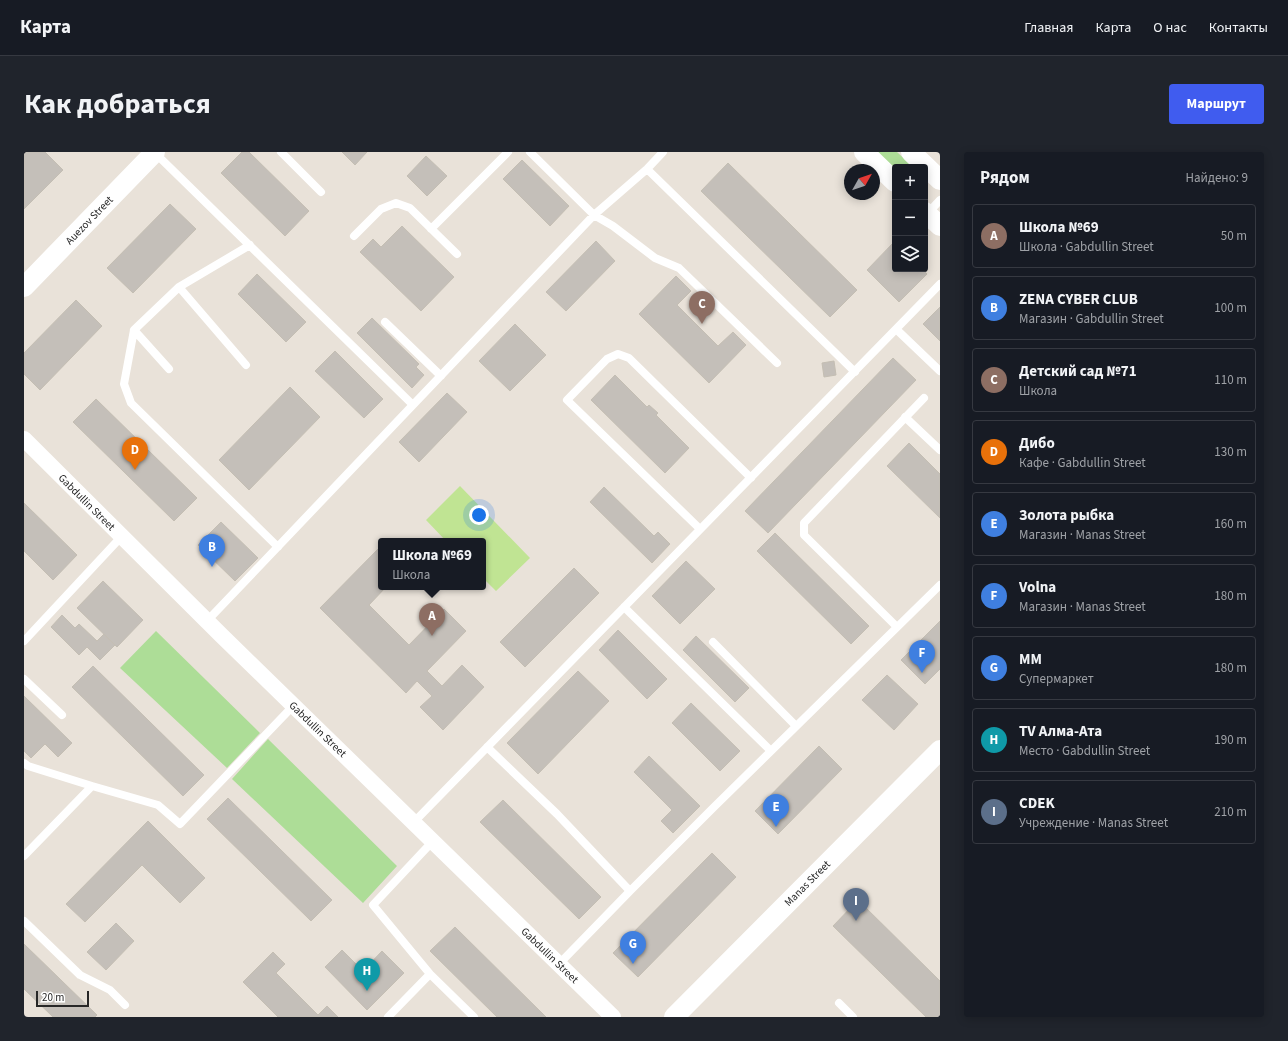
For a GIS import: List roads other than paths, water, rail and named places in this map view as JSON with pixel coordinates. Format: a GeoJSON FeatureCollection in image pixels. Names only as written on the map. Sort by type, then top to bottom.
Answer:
{"type":"FeatureCollection","features":[{"type":"Feature","properties":{"kind":"street","name":"Auezov Street"},"geometry":{"type":"LineString","coordinates":[[24,287],[154,152]]}},
{"type":"Feature","properties":{"kind":"street"},"geometry":{"type":"LineString","coordinates":[[864,152],[892,179]]}},
{"type":"Feature","properties":{"kind":"street"},"geometry":{"type":"LineString","coordinates":[[911,152],[940,180]]}},
{"type":"Feature","properties":{"kind":"street","name":"Gabdullin Street"},"geometry":{"type":"LineString","coordinates":[[24,439],[207,621],[613,1017]]}},
{"type":"Feature","properties":{"kind":"street","name":"Manas Street"},"geometry":{"type":"LineString","coordinates":[[674,1017],[940,750]]}},
{"type":"Feature","properties":{"kind":"lane"},"geometry":{"type":"LineString","coordinates":[[154,152],[413,405]]}},
{"type":"Feature","properties":{"kind":"lane"},"geometry":{"type":"LineString","coordinates":[[281,152],[321,192]]}},
{"type":"Feature","properties":{"kind":"lane"},"geometry":{"type":"LineString","coordinates":[[431,229],[508,152]]}},
{"type":"Feature","properties":{"kind":"lane"},"geometry":{"type":"LineString","coordinates":[[530,152],[594,214],[613,226],[655,258],[679,268],[777,363]]}},
{"type":"Feature","properties":{"kind":"lane"},"geometry":{"type":"LineString","coordinates":[[207,621],[594,214],[647,169],[663,152]]}},
{"type":"Feature","properties":{"kind":"lane"},"geometry":{"type":"LineString","coordinates":[[647,169],[855,372]]}},
{"type":"Feature","properties":{"kind":"lane"},"geometry":{"type":"LineString","coordinates":[[354,236],[381,209],[396,203],[410,208],[457,254]]}},
{"type":"Feature","properties":{"kind":"lane"},"geometry":{"type":"LineString","coordinates":[[250,245],[179,287],[134,330],[124,384],[131,403],[278,547]]}},
{"type":"Feature","properties":{"kind":"lane"},"geometry":{"type":"LineString","coordinates":[[414,822],[940,284]]}},
{"type":"Feature","properties":{"kind":"lane"},"geometry":{"type":"LineString","coordinates":[[179,287],[246,365]]}},
{"type":"Feature","properties":{"kind":"lane"},"geometry":{"type":"LineString","coordinates":[[385,322],[441,376]]}},
{"type":"Feature","properties":{"kind":"lane"},"geometry":{"type":"LineString","coordinates":[[896,328],[940,371]]}},
{"type":"Feature","properties":{"kind":"lane"},"geometry":{"type":"LineString","coordinates":[[134,330],[169,369]]}},
{"type":"Feature","properties":{"kind":"lane"},"geometry":{"type":"LineString","coordinates":[[700,529],[567,400],[607,359],[618,354],[629,358],[751,478]]}},
{"type":"Feature","properties":{"kind":"lane"},"geometry":{"type":"LineString","coordinates":[[897,627],[804,535],[804,522],[924,398]]}},
{"type":"Feature","properties":{"kind":"lane"},"geometry":{"type":"LineString","coordinates":[[905,417],[940,450]]}},
{"type":"Feature","properties":{"kind":"lane"},"geometry":{"type":"LineString","coordinates":[[24,641],[122,536]]}},
{"type":"Feature","properties":{"kind":"lane"},"geometry":{"type":"LineString","coordinates":[[559,964],[630,891],[940,585]]}},
{"type":"Feature","properties":{"kind":"lane"},"geometry":{"type":"LineString","coordinates":[[624,607],[771,751]]}},
{"type":"Feature","properties":{"kind":"lane"},"geometry":{"type":"LineString","coordinates":[[713,642],[796,726]]}},
{"type":"Feature","properties":{"kind":"lane"},"geometry":{"type":"LineString","coordinates":[[24,679],[62,715]]}},
{"type":"Feature","properties":{"kind":"lane"},"geometry":{"type":"LineString","coordinates":[[24,763],[28,766],[158,805],[180,824],[294,705]]}},
{"type":"Feature","properties":{"kind":"lane"},"geometry":{"type":"LineString","coordinates":[[487,747],[557,814],[630,891]]}},
{"type":"Feature","properties":{"kind":"lane"},"geometry":{"type":"LineString","coordinates":[[24,856],[92,786]]}},
{"type":"Feature","properties":{"kind":"lane"},"geometry":{"type":"LineString","coordinates":[[433,841],[373,905],[430,974],[474,1017]]}},
{"type":"Feature","properties":{"kind":"lane"},"geometry":{"type":"LineString","coordinates":[[24,920],[80,975],[110,990],[125,1005]]}},
{"type":"Feature","properties":{"kind":"lane"},"geometry":{"type":"LineString","coordinates":[[389,1017],[430,974]]}},
{"type":"Feature","properties":{"kind":"lane"},"geometry":{"type":"LineString","coordinates":[[839,1003],[853,1017]]}},
{"type":"Feature","properties":{"kind":"place","name":"Детский сад №71"},"geometry":{"type":"Point","coordinates":[702,324]}},
{"type":"Feature","properties":{"kind":"place","name":"Дибо"},"geometry":{"type":"Point","coordinates":[135,470]}},
{"type":"Feature","properties":{"kind":"place","name":"ZENA CYBER CLUB"},"geometry":{"type":"Point","coordinates":[212,567]}},
{"type":"Feature","properties":{"kind":"place","name":"Школа №69"},"geometry":{"type":"Point","coordinates":[432,636]}},
{"type":"Feature","properties":{"kind":"place","name":"Volna"},"geometry":{"type":"Point","coordinates":[922,673]}},
{"type":"Feature","properties":{"kind":"place","name":"Золота рыбка"},"geometry":{"type":"Point","coordinates":[776,827]}},
{"type":"Feature","properties":{"kind":"place","name":"CDEK"},"geometry":{"type":"Point","coordinates":[856,921]}},
{"type":"Feature","properties":{"kind":"place","name":"MM"},"geometry":{"type":"Point","coordinates":[633,964]}},
{"type":"Feature","properties":{"kind":"place","name":"ТV Алма-Ата"},"geometry":{"type":"Point","coordinates":[367,991]}}]}
